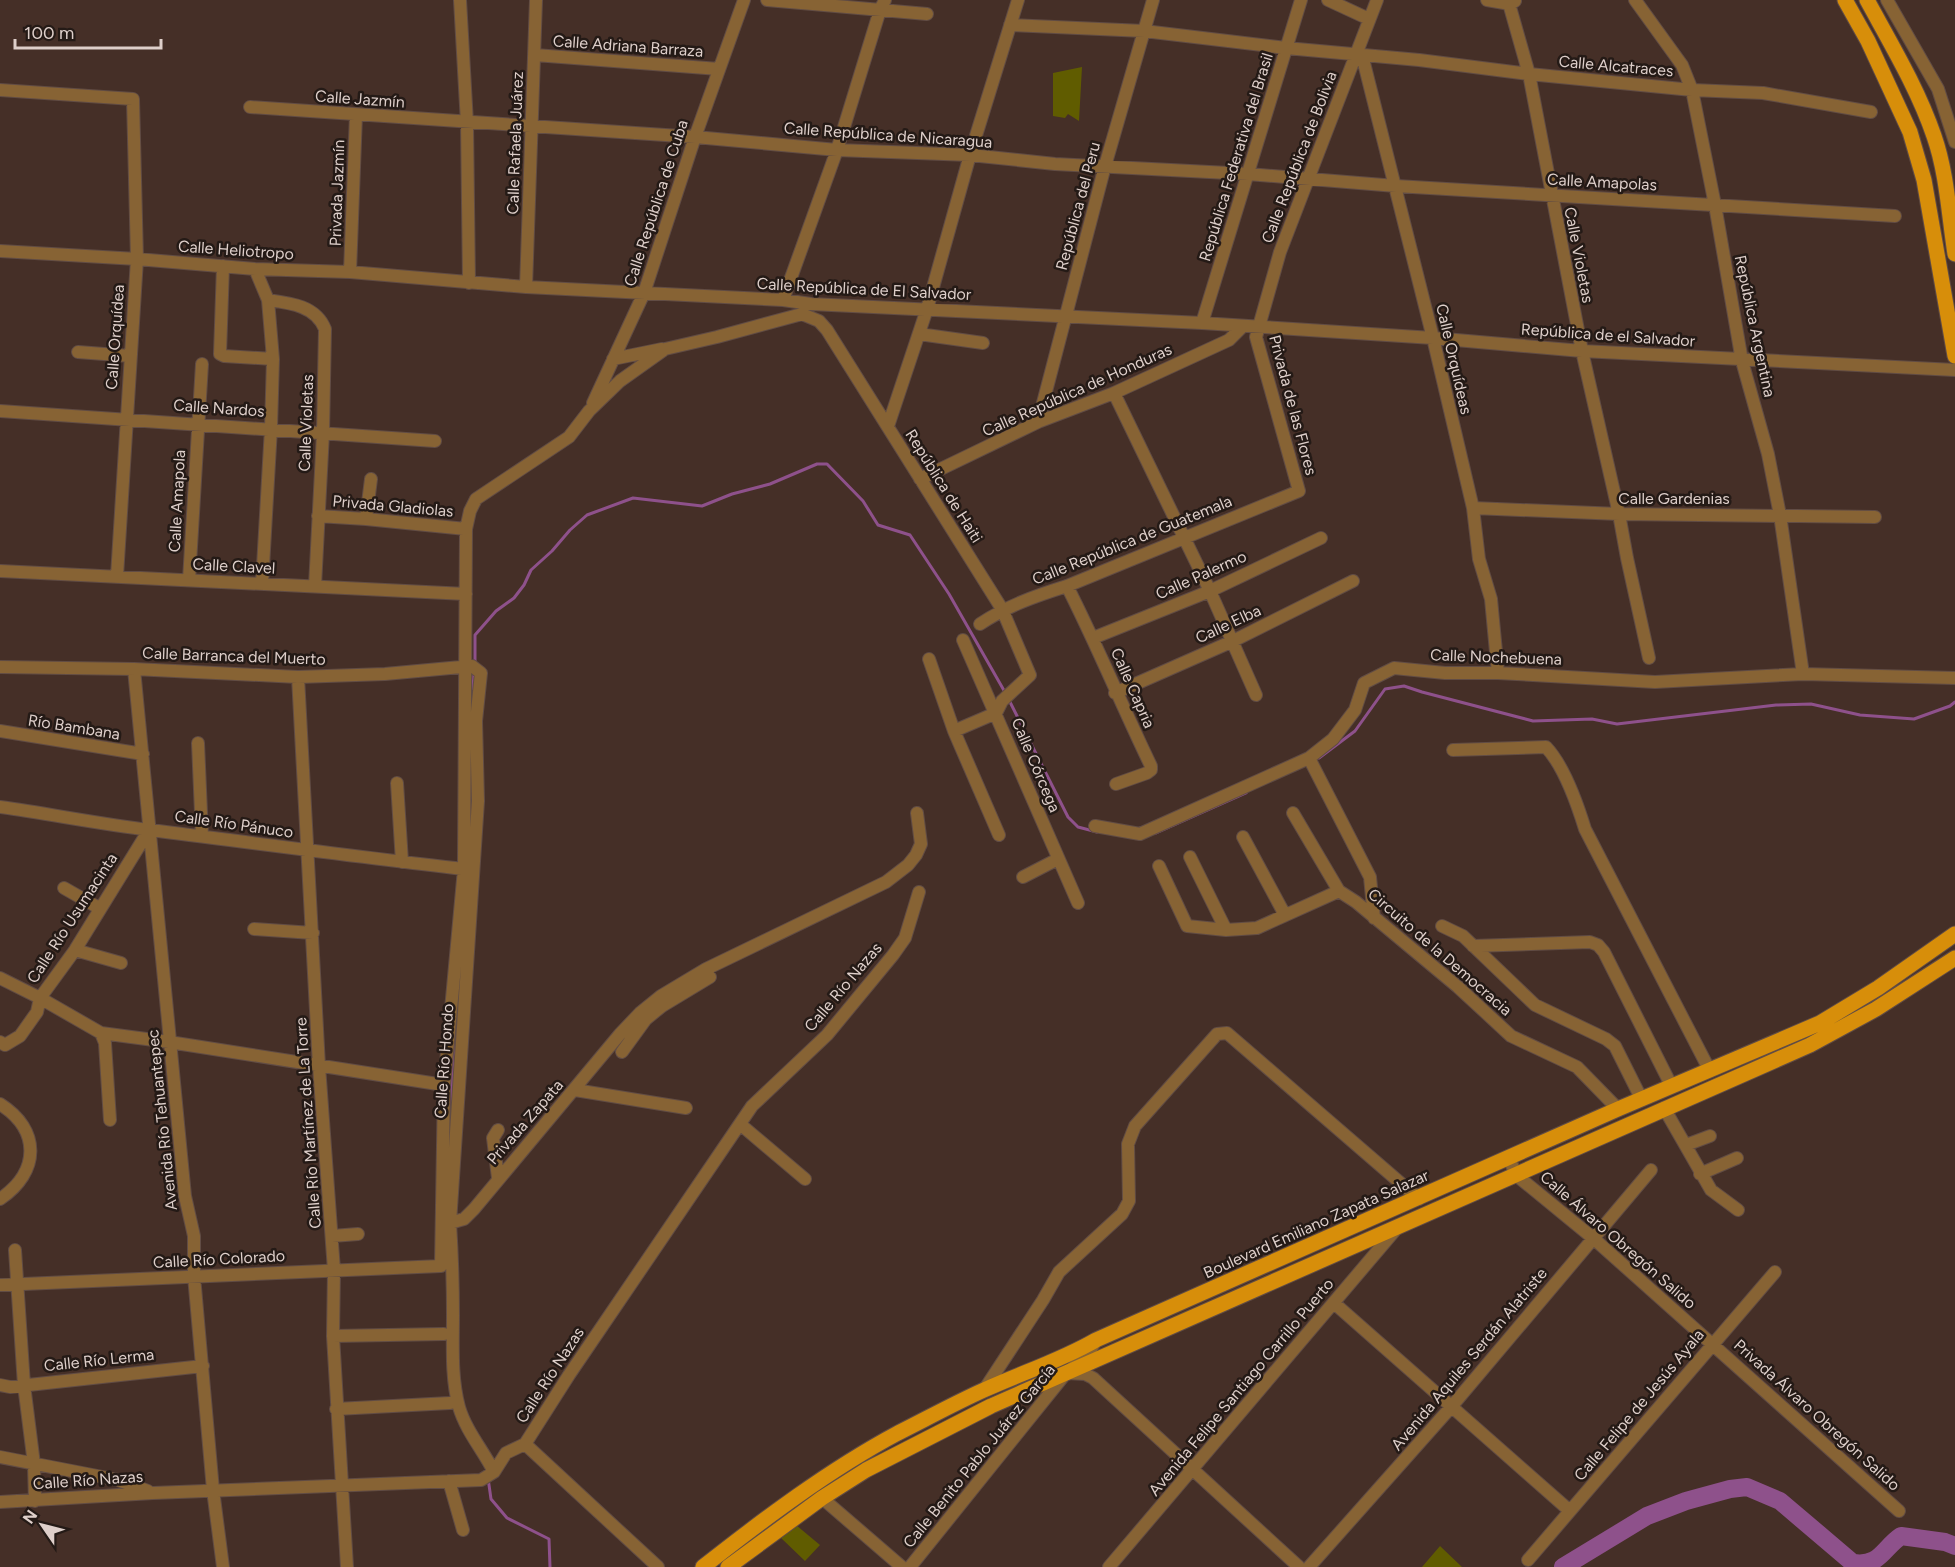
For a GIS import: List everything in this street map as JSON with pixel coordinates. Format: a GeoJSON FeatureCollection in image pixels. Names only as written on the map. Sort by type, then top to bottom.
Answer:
{"type":"FeatureCollection","features":[{"type":"Feature","properties":{"kind":"main road"},"geometry":{"type":"LineString","coordinates":[[1845,0],[1873,51],[1910,132],[1924,180],[1950,296],[1955,356]]}},
{"type":"Feature","properties":{"kind":"main road"},"geometry":{"type":"LineString","coordinates":[[1867,0],[1921,103],[1935,138],[1955,254]]}},
{"type":"Feature","properties":{"kind":"main road","name":"Boulevard Emiliano Zapata Salazar"},"geometry":{"type":"LineString","coordinates":[[703,1567],[757,1524],[814,1485],[895,1435],[984,1390],[1068,1356],[1096,1340],[1618,1109],[1820,1023],[1878,988],[1955,934]]}},
{"type":"Feature","properties":{"kind":"main road"},"geometry":{"type":"LineString","coordinates":[[728,1567],[822,1498],[866,1470],[991,1406],[1810,1045],[1918,983],[1955,957]]}},
{"type":"Feature","properties":{"kind":"main road"},"geometry":{"type":"LineString","coordinates":[[1050,1363],[1060,1376]]}},
{"type":"Feature","properties":{"kind":"street"},"geometry":{"type":"LineString","coordinates":[[460,0],[467,123],[469,283]]}},
{"type":"Feature","properties":{"kind":"street","name":"Calle Rafaela Juárez"},"geometry":{"type":"LineString","coordinates":[[526,287],[536,0]]}},
{"type":"Feature","properties":{"kind":"street","name":"Calle República de Cuba"},"geometry":{"type":"LineString","coordinates":[[589,411],[644,293],[695,137],[744,0]]}},
{"type":"Feature","properties":{"kind":"street"},"geometry":{"type":"LineString","coordinates":[[767,0],[882,5],[927,14]]}},
{"type":"Feature","properties":{"kind":"street"},"geometry":{"type":"LineString","coordinates":[[888,426],[927,309],[970,155],[1018,0]]}},
{"type":"Feature","properties":{"kind":"street","name":"República del Peru"},"geometry":{"type":"LineString","coordinates":[[1038,422],[1105,166],[1153,0]]}},
{"type":"Feature","properties":{"kind":"street","name":"República Federativa del Brasil"},"geometry":{"type":"LineString","coordinates":[[1202,323],[1301,0]]}},
{"type":"Feature","properties":{"kind":"street"},"geometry":{"type":"LineString","coordinates":[[1328,0],[1369,20]]}},
{"type":"Feature","properties":{"kind":"street","name":"Calle República de Bolivia"},"geometry":{"type":"LineString","coordinates":[[1258,328],[1280,252],[1359,54],[1377,0]]}},
{"type":"Feature","properties":{"kind":"street"},"geometry":{"type":"LineString","coordinates":[[1487,0],[1511,1]]}},
{"type":"Feature","properties":{"kind":"street","name":"República Argentina"},"geometry":{"type":"LineString","coordinates":[[1635,0],[1682,65],[1692,90],[1742,361],[1768,454],[1780,515],[1803,674]]}},
{"type":"Feature","properties":{"kind":"street"},"geometry":{"type":"LineString","coordinates":[[1887,0],[1938,89],[1954,136]]}},
{"type":"Feature","properties":{"kind":"street","name":"Calle Violetas"},"geometry":{"type":"LineString","coordinates":[[1511,1],[1529,74],[1582,351],[1649,658]]}},
{"type":"Feature","properties":{"kind":"street"},"geometry":{"type":"LineString","coordinates":[[783,300],[837,150],[882,5]]}},
{"type":"Feature","properties":{"kind":"street","name":"Calle Alcatraces"},"geometry":{"type":"LineString","coordinates":[[1010,25],[1144,31],[1529,74],[1692,90],[1763,93],[1871,112]]}},
{"type":"Feature","properties":{"kind":"street","name":"Calle Orquídeas"},"geometry":{"type":"LineString","coordinates":[[1359,54],[1396,186],[1473,508],[1479,560],[1491,599],[1498,673]]}},
{"type":"Feature","properties":{"kind":"street","name":"Calle Adriana Barraza"},"geometry":{"type":"LineString","coordinates":[[535,55],[719,69]]}},
{"type":"Feature","properties":{"kind":"street","name":"Calle Orquídea"},"geometry":{"type":"LineString","coordinates":[[0,90],[133,99],[137,259],[117,576]]}},
{"type":"Feature","properties":{"kind":"street","name":"Calle Jazmín"},"geometry":{"type":"LineString","coordinates":[[250,107],[467,123]]}},
{"type":"Feature","properties":{"kind":"street","name":"Privada Jazmín"},"geometry":{"type":"LineString","coordinates":[[350,272],[356,115]]}},
{"type":"Feature","properties":{"kind":"street","name":"Calle República de Nicaragua"},"geometry":{"type":"LineString","coordinates":[[467,123],[695,137],[837,150],[970,155],[1055,164],[1308,179]]}},
{"type":"Feature","properties":{"kind":"street","name":"Calle Amapolas"},"geometry":{"type":"LineString","coordinates":[[1308,179],[1895,216]]}},
{"type":"Feature","properties":{"kind":"street","name":"Calle Heliotropo"},"geometry":{"type":"LineString","coordinates":[[0,251],[255,269],[350,272],[469,283]]}},
{"type":"Feature","properties":{"kind":"street"},"geometry":{"type":"LineString","coordinates":[[223,266],[220,354],[273,359]]}},
{"type":"Feature","properties":{"kind":"street"},"geometry":{"type":"LineString","coordinates":[[255,269],[268,300],[273,359],[272,428],[262,584]]}},
{"type":"Feature","properties":{"kind":"street","name":"Calle República de El Salvador"},"geometry":{"type":"LineString","coordinates":[[469,283],[783,300],[803,309],[823,304],[1202,323],[1258,328]]}},
{"type":"Feature","properties":{"kind":"street","name":"Calle Violetas"},"geometry":{"type":"LineString","coordinates":[[268,300],[292,303],[309,310],[318,316],[325,329],[323,433],[315,586]]}},
{"type":"Feature","properties":{"kind":"street"},"geometry":{"type":"LineString","coordinates":[[819,321],[816,310],[823,304]]}},
{"type":"Feature","properties":{"kind":"street"},"geometry":{"type":"LineString","coordinates":[[613,359],[717,337],[803,309],[819,321]]}},
{"type":"Feature","properties":{"kind":"street","name":"República de Haiti"},"geometry":{"type":"LineString","coordinates":[[819,321],[827,330],[1002,609],[1030,675],[1002,701],[996,713]]}},
{"type":"Feature","properties":{"kind":"street","name":"Calle República de Honduras"},"geometry":{"type":"LineString","coordinates":[[920,479],[1038,422],[1114,393],[1229,340],[1243,326]]}},
{"type":"Feature","properties":{"kind":"street","name":"República de el Salvador"},"geometry":{"type":"LineString","coordinates":[[1258,328],[1433,338],[1582,351],[1742,361],[1955,370]]}},
{"type":"Feature","properties":{"kind":"street","name":"Privada de las Flores"},"geometry":{"type":"LineString","coordinates":[[1258,328],[1256,337],[1299,491]]}},
{"type":"Feature","properties":{"kind":"street"},"geometry":{"type":"LineString","coordinates":[[919,334],[983,343]]}},
{"type":"Feature","properties":{"kind":"street"},"geometry":{"type":"LineString","coordinates":[[472,667],[466,594],[466,529],[470,511],[476,499],[569,437],[589,411],[621,381],[665,349]]}},
{"type":"Feature","properties":{"kind":"street"},"geometry":{"type":"LineString","coordinates":[[78,352],[130,356]]}},
{"type":"Feature","properties":{"kind":"street","name":"Calle Amapola"},"geometry":{"type":"LineString","coordinates":[[189,580],[202,364]]}},
{"type":"Feature","properties":{"kind":"street"},"geometry":{"type":"LineString","coordinates":[[1114,393],[1210,591],[1256,695]]}},
{"type":"Feature","properties":{"kind":"street","name":"Calle Nardos"},"geometry":{"type":"LineString","coordinates":[[0,411],[435,441]]}},
{"type":"Feature","properties":{"kind":"street"},"geometry":{"type":"LineString","coordinates":[[366,519],[371,479]]}},
{"type":"Feature","properties":{"kind":"street","name":"Calle República de Guatemala"},"geometry":{"type":"LineString","coordinates":[[980,624],[1002,609],[1066,586],[1299,491]]}},
{"type":"Feature","properties":{"kind":"street","name":"Calle Gardenias"},"geometry":{"type":"LineString","coordinates":[[1473,508],[1619,514],[1875,517]]}},
{"type":"Feature","properties":{"kind":"street","name":"Privada Gladiolas"},"geometry":{"type":"LineString","coordinates":[[318,516],[466,529]]}},
{"type":"Feature","properties":{"kind":"street","name":"Calle Palermo"},"geometry":{"type":"LineString","coordinates":[[1093,638],[1210,591],[1321,538]]}},
{"type":"Feature","properties":{"kind":"street","name":"Calle Clavel"},"geometry":{"type":"LineString","coordinates":[[0,571],[466,594]]}},
{"type":"Feature","properties":{"kind":"street","name":"Calle Elba"},"geometry":{"type":"LineString","coordinates":[[1115,693],[1233,641],[1353,581]]}},
{"type":"Feature","properties":{"kind":"street","name":"Calle Capria"},"geometry":{"type":"LineString","coordinates":[[1066,586],[1093,638],[1115,693],[1151,766],[1151,770],[1147,773],[1116,784]]}},
{"type":"Feature","properties":{"kind":"street","name":"Calle Córcega"},"geometry":{"type":"LineString","coordinates":[[963,640],[1078,903]]}},
{"type":"Feature","properties":{"kind":"street"},"geometry":{"type":"LineString","coordinates":[[929,658],[954,730],[999,835]]}},
{"type":"Feature","properties":{"kind":"street","name":"Calle Barranca del Muerto"},"geometry":{"type":"LineString","coordinates":[[0,667],[134,669],[298,677],[385,674],[472,667]]}},
{"type":"Feature","properties":{"kind":"street","name":"Calle Río Hondo"},"geometry":{"type":"LineString","coordinates":[[441,1266],[444,1085],[464,869],[472,667]]}},
{"type":"Feature","properties":{"kind":"street","name":"Calle Río Hondo"},"geometry":{"type":"LineString","coordinates":[[472,667],[481,673],[476,721],[478,801],[450,1223],[453,1266],[453,1365],[459,1408],[476,1444],[485,1456],[489,1475]]}},
{"type":"Feature","properties":{"kind":"street","name":"Calle Nochebuena"},"geometry":{"type":"LineString","coordinates":[[1095,826],[1140,834],[1309,758],[1333,739],[1355,710],[1364,683],[1394,668],[1445,673],[1498,673],[1656,682],[1803,674],[1955,678]]}},
{"type":"Feature","properties":{"kind":"street","name":"Avenida Río Tehuantepec"},"geometry":{"type":"LineString","coordinates":[[134,669],[185,1196],[194,1236],[194,1276],[213,1490],[223,1567]]}},
{"type":"Feature","properties":{"kind":"street","name":"Calle Río Martínez de La Torre"},"geometry":{"type":"LineString","coordinates":[[298,677],[319,1066],[334,1270],[333,1336],[336,1409],[347,1567]]}},
{"type":"Feature","properties":{"kind":"street"},"geometry":{"type":"LineString","coordinates":[[954,730],[996,713]]}},
{"type":"Feature","properties":{"kind":"street","name":"Río Bambana"},"geometry":{"type":"LineString","coordinates":[[0,731],[143,754]]}},
{"type":"Feature","properties":{"kind":"street"},"geometry":{"type":"LineString","coordinates":[[198,743],[202,836]]}},
{"type":"Feature","properties":{"kind":"street"},"geometry":{"type":"LineString","coordinates":[[1453,750],[1546,747],[1553,755],[1578,806],[1585,829],[1710,1071]]}},
{"type":"Feature","properties":{"kind":"street"},"geometry":{"type":"LineString","coordinates":[[1309,758],[1370,877],[1374,918]]}},
{"type":"Feature","properties":{"kind":"street"},"geometry":{"type":"LineString","coordinates":[[397,783],[402,862]]}},
{"type":"Feature","properties":{"kind":"street","name":"Calle Río Pánuco"},"geometry":{"type":"LineString","coordinates":[[3,811],[464,869]]}},
{"type":"Feature","properties":{"kind":"street","name":"Privada Zapata"},"geometry":{"type":"LineString","coordinates":[[450,1223],[464,1219],[620,1034],[661,996],[706,969],[848,902],[899,873],[916,855],[921,844],[917,813]]}},
{"type":"Feature","properties":{"kind":"street"},"geometry":{"type":"LineString","coordinates":[[1159,866],[1187,926],[1226,930],[1257,928],[1339,891],[1293,813]]}},
{"type":"Feature","properties":{"kind":"street","name":"Calle Río Usumacinta"},"geometry":{"type":"LineString","coordinates":[[0,1042],[5,1045],[20,1036],[37,1012],[40,998],[75,950],[149,830]]}},
{"type":"Feature","properties":{"kind":"street"},"geometry":{"type":"LineString","coordinates":[[1243,837],[1285,915]]}},
{"type":"Feature","properties":{"kind":"street"},"geometry":{"type":"LineString","coordinates":[[1190,857],[1226,930]]}},
{"type":"Feature","properties":{"kind":"street"},"geometry":{"type":"LineString","coordinates":[[1023,877],[1058,859]]}},
{"type":"Feature","properties":{"kind":"street"},"geometry":{"type":"LineString","coordinates":[[64,888],[99,908]]}},
{"type":"Feature","properties":{"kind":"street","name":"Circuito de la Democracia"},"geometry":{"type":"LineString","coordinates":[[1339,891],[1458,987],[1512,1036],[1577,1067],[1618,1109]]}},
{"type":"Feature","properties":{"kind":"street","name":"Calle Río Nazas"},"geometry":{"type":"LineString","coordinates":[[506,1453],[525,1444],[569,1375],[752,1106],[827,1035],[861,996],[905,938],[920,892]]}},
{"type":"Feature","properties":{"kind":"street"},"geometry":{"type":"LineString","coordinates":[[1442,926],[1463,936],[1534,1005],[1606,1039],[1615,1046],[1642,1100]]}},
{"type":"Feature","properties":{"kind":"street"},"geometry":{"type":"LineString","coordinates":[[254,929],[313,933]]}},
{"type":"Feature","properties":{"kind":"street"},"geometry":{"type":"LineString","coordinates":[[1473,946],[1590,942],[1598,945],[1604,952],[1672,1087]]}},
{"type":"Feature","properties":{"kind":"street"},"geometry":{"type":"LineString","coordinates":[[75,950],[120,963]]}},
{"type":"Feature","properties":{"kind":"street"},"geometry":{"type":"LineString","coordinates":[[622,1052],[646,1019],[662,1006],[710,977]]}},
{"type":"Feature","properties":{"kind":"street"},"geometry":{"type":"LineString","coordinates":[[0,978],[101,1033],[444,1085]]}},
{"type":"Feature","properties":{"kind":"street"},"geometry":{"type":"LineString","coordinates":[[101,1033],[105,1043],[110,1120]]}},
{"type":"Feature","properties":{"kind":"street"},"geometry":{"type":"LineString","coordinates":[[984,1390],[1044,1300],[1059,1272],[1122,1214],[1129,1201],[1128,1144],[1135,1126],[1217,1034],[1227,1033],[1419,1198]]}},
{"type":"Feature","properties":{"kind":"street"},"geometry":{"type":"LineString","coordinates":[[620,1034],[633,1037]]}},
{"type":"Feature","properties":{"kind":"street"},"geometry":{"type":"LineString","coordinates":[[575,1090],[686,1108]]}},
{"type":"Feature","properties":{"kind":"street"},"geometry":{"type":"LineString","coordinates":[[0,1104],[18,1119],[28,1137],[31,1149],[30,1164],[8,1194],[0,1199]]}},
{"type":"Feature","properties":{"kind":"street"},"geometry":{"type":"LineString","coordinates":[[1664,1108],[1710,1190],[1738,1210]]}},
{"type":"Feature","properties":{"kind":"street"},"geometry":{"type":"LineString","coordinates":[[740,1124],[805,1179]]}},
{"type":"Feature","properties":{"kind":"street"},"geometry":{"type":"LineString","coordinates":[[498,1130],[493,1138],[498,1178]]}},
{"type":"Feature","properties":{"kind":"street"},"geometry":{"type":"LineString","coordinates":[[1686,1146],[1710,1136]]}},
{"type":"Feature","properties":{"kind":"street","name":"Calle Álvaro Obregón Salido"},"geometry":{"type":"LineString","coordinates":[[1509,1158],[1516,1175],[1593,1238],[1713,1344]]}},
{"type":"Feature","properties":{"kind":"street"},"geometry":{"type":"LineString","coordinates":[[1700,1174],[1737,1158]]}},
{"type":"Feature","properties":{"kind":"street","name":"Avenida Aquiles Serdán Alatriste"},"geometry":{"type":"LineString","coordinates":[[1309,1567],[1452,1406],[1651,1170]]}},
{"type":"Feature","properties":{"kind":"street","name":"Avenida Felipe Santiago Carrillo Puerto"},"geometry":{"type":"LineString","coordinates":[[1109,1567],[1397,1228]]}},
{"type":"Feature","properties":{"kind":"street"},"geometry":{"type":"LineString","coordinates":[[332,1236],[358,1234]]}},
{"type":"Feature","properties":{"kind":"street"},"geometry":{"type":"LineString","coordinates":[[15,1250],[24,1385],[34,1464],[35,1501]]}},
{"type":"Feature","properties":{"kind":"street","name":"Calle Río Colorado"},"geometry":{"type":"LineString","coordinates":[[0,1286],[441,1266]]}},
{"type":"Feature","properties":{"kind":"street","name":"Calle Felipe de Jesús Ayala"},"geometry":{"type":"LineString","coordinates":[[1528,1560],[1775,1272]]}},
{"type":"Feature","properties":{"kind":"street"},"geometry":{"type":"LineString","coordinates":[[1334,1303],[1570,1511]]}},
{"type":"Feature","properties":{"kind":"street"},"geometry":{"type":"LineString","coordinates":[[333,1336],[444,1334]]}},
{"type":"Feature","properties":{"kind":"street","name":"Calle Benito Pablo Juárez García"},"geometry":{"type":"LineString","coordinates":[[910,1567],[1060,1376],[1088,1355],[1096,1340]]}},
{"type":"Feature","properties":{"kind":"street","name":"Privada Álvaro Obregón Salido"},"geometry":{"type":"LineString","coordinates":[[1713,1344],[1899,1511]]}},
{"type":"Feature","properties":{"kind":"street","name":"Calle Río Lerma"},"geometry":{"type":"LineString","coordinates":[[0,1385],[9,1388],[203,1365]]}},
{"type":"Feature","properties":{"kind":"street"},"geometry":{"type":"LineString","coordinates":[[1060,1376],[1084,1374],[1093,1378],[1299,1567]]}},
{"type":"Feature","properties":{"kind":"street"},"geometry":{"type":"LineString","coordinates":[[336,1409],[450,1403]]}},
{"type":"Feature","properties":{"kind":"street"},"geometry":{"type":"LineString","coordinates":[[525,1444],[658,1567]]}},
{"type":"Feature","properties":{"kind":"street"},"geometry":{"type":"LineString","coordinates":[[485,1456],[506,1453]]}},
{"type":"Feature","properties":{"kind":"street"},"geometry":{"type":"LineString","coordinates":[[489,1475],[506,1453]]}},
{"type":"Feature","properties":{"kind":"street"},"geometry":{"type":"LineString","coordinates":[[0,1456],[118,1480],[153,1493]]}},
{"type":"Feature","properties":{"kind":"street","name":"Calle Río Nazas"},"geometry":{"type":"LineString","coordinates":[[0,1502],[213,1490],[449,1481],[489,1475]]}},
{"type":"Feature","properties":{"kind":"street"},"geometry":{"type":"LineString","coordinates":[[449,1481],[463,1530]]}},
{"type":"Feature","properties":{"kind":"street"},"geometry":{"type":"LineString","coordinates":[[822,1498],[902,1567]]}},
{"type":"Feature","properties":{"kind":"shaded area"},"geometry":{"type":"Polygon","coordinates":[[[1082,67],[1079,121],[1068,114],[1065,118],[1053,116],[1053,73],[1082,67]]]}},
{"type":"Feature","properties":{"kind":"shaded area"},"geometry":{"type":"Polygon","coordinates":[[[796,1525],[820,1545],[805,1561],[780,1537],[796,1525]]]}},
{"type":"Feature","properties":{"kind":"shaded area"},"geometry":{"type":"Polygon","coordinates":[[[1440,1546],[1462,1567],[1422,1567],[1440,1546]]]}},
{"type":"Feature","properties":{"kind":"waterway"},"geometry":{"type":"LineString","coordinates":[[475,662],[475,635],[496,611],[514,598],[524,585],[531,570],[587,515],[633,498],[702,506],[732,494],[770,484],[817,464],[827,464],[863,501],[878,525],[910,535],[949,594],[1006,694]]}},
{"type":"Feature","properties":{"kind":"waterway"},"geometry":{"type":"LineString","coordinates":[[473,689],[474,672]]}},
{"type":"Feature","properties":{"kind":"waterway"},"geometry":{"type":"LineString","coordinates":[[1319,758],[1355,731],[1385,689],[1404,686],[1533,721],[1592,719],[1617,724],[1776,705],[1811,704],[1860,715],[1914,719],[1955,702]]}},
{"type":"Feature","properties":{"kind":"waterway"},"geometry":{"type":"LineString","coordinates":[[1009,700],[1068,817],[1078,827],[1097,832]]}},
{"type":"Feature","properties":{"kind":"waterway"},"geometry":{"type":"LineString","coordinates":[[471,824],[472,780]]}},
{"type":"Feature","properties":{"kind":"waterway"},"geometry":{"type":"LineString","coordinates":[[1156,833],[1246,793]]}},
{"type":"Feature","properties":{"kind":"waterway"},"geometry":{"type":"LineString","coordinates":[[452,1109],[452,1077],[461,972]]}},
{"type":"Feature","properties":{"kind":"waterway"},"geometry":{"type":"LineString","coordinates":[[488,1478],[491,1499],[507,1518],[549,1539],[550,1567]]}},
{"type":"Feature","properties":{"kind":"waterway"},"geometry":{"type":"LineString","coordinates":[[1563,1567],[1647,1516],[1686,1501],[1730,1489],[1747,1487],[1780,1501],[1853,1563],[1869,1562],[1875,1559],[1901,1536],[1945,1542],[1955,1546]]}}]}
